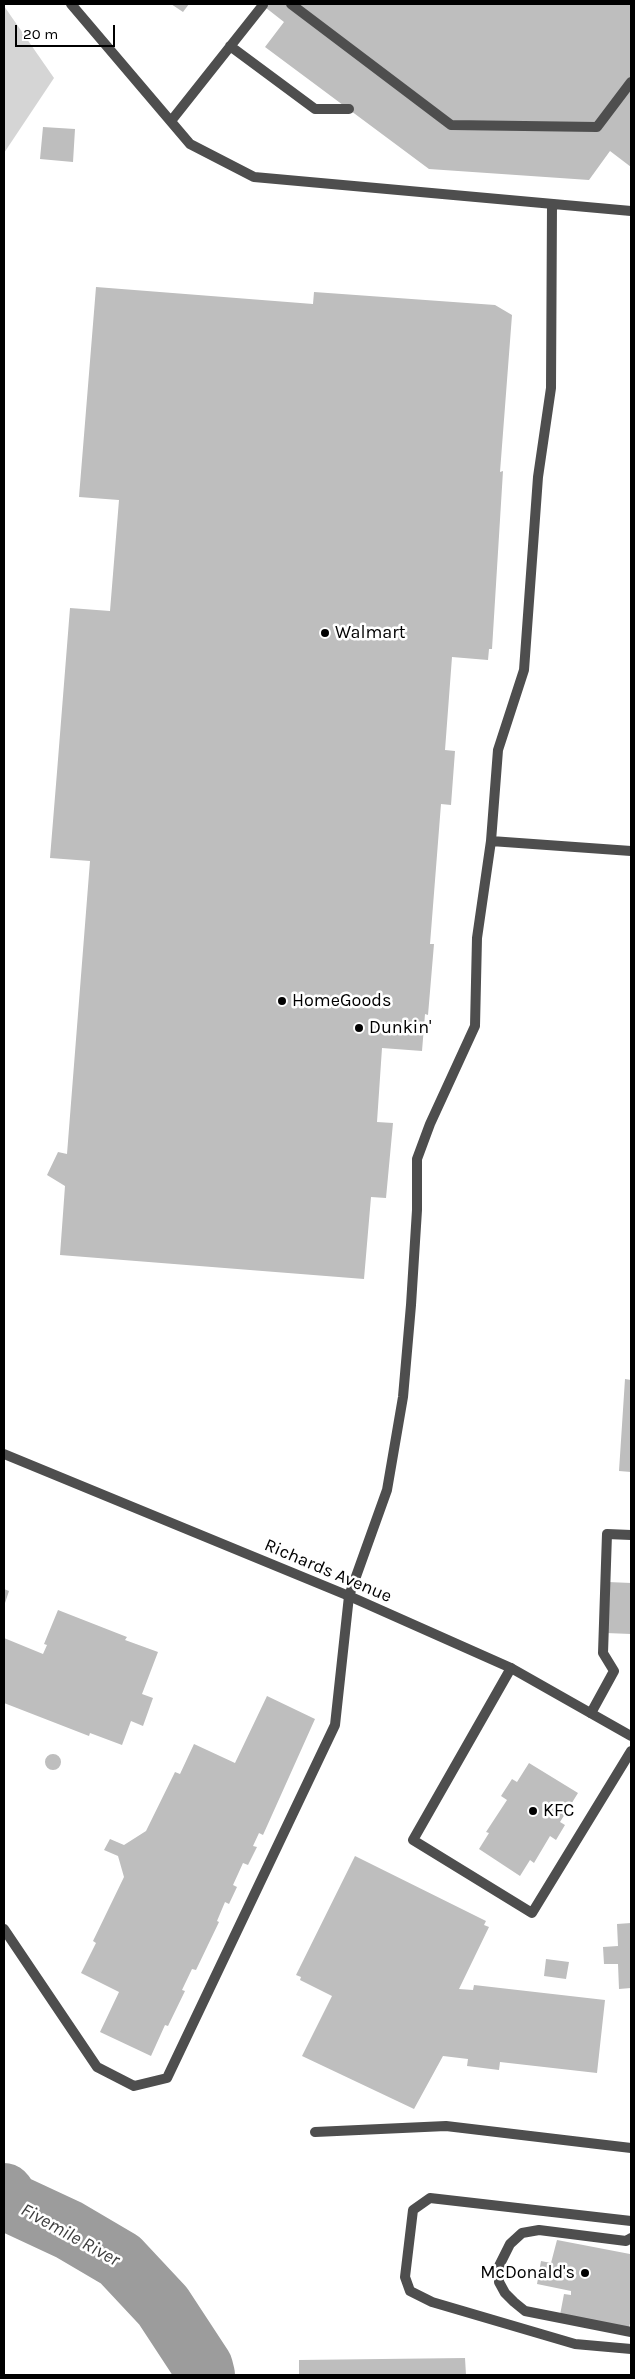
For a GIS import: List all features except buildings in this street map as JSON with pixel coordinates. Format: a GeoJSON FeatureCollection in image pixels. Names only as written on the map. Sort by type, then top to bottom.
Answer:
{"type":"FeatureCollection","features":[{"type":"Feature","properties":{"kind":"street"},"geometry":{"type":"LineString","coordinates":[[71,4],[190,144],[254,177],[631,211]]}},
{"type":"Feature","properties":{"kind":"street"},"geometry":{"type":"LineString","coordinates":[[291,4],[452,125],[597,127],[631,82]]}},
{"type":"Feature","properties":{"kind":"street"},"geometry":{"type":"LineString","coordinates":[[171,121],[263,6]]}},
{"type":"Feature","properties":{"kind":"street"},"geometry":{"type":"LineString","coordinates":[[230,46],[315,109],[349,109]]}},
{"type":"Feature","properties":{"kind":"street"},"geometry":{"type":"LineString","coordinates":[[4,1929],[97,2067],[134,2086],[167,2078],[335,1724],[349,1596],[387,1490],[403,1397],[414,1267],[417,1159],[430,1124],[475,1026],[477,938],[491,841],[498,750],[524,670],[538,477],[551,388],[552,204]]}},
{"type":"Feature","properties":{"kind":"street"},"geometry":{"type":"LineString","coordinates":[[491,841],[631,851]]}},
{"type":"Feature","properties":{"kind":"street","name":"Richards Avenue"},"geometry":{"type":"LineString","coordinates":[[4,1454],[349,1596],[512,1668],[631,1736]]}},
{"type":"Feature","properties":{"kind":"street"},"geometry":{"type":"LineString","coordinates":[[591,1713],[614,1671],[603,1652],[607,1534],[631,1535]]}},
{"type":"Feature","properties":{"kind":"street"},"geometry":{"type":"LineString","coordinates":[[512,1668],[413,1840],[532,1913],[631,1751]]}},
{"type":"Feature","properties":{"kind":"street"},"geometry":{"type":"LineString","coordinates":[[316,2132],[446,2126],[631,2148]]}},
{"type":"Feature","properties":{"kind":"street"},"geometry":{"type":"LineString","coordinates":[[631,2221],[430,2198],[413,2210],[405,2277],[410,2291],[432,2302],[575,2344],[631,2349]]}},
{"type":"Feature","properties":{"kind":"street"},"geometry":{"type":"LineString","coordinates":[[631,2238],[626,2241],[539,2230],[522,2233],[510,2244],[499,2266],[499,2282],[505,2293],[525,2310],[631,2332]]}},
{"type":"Feature","properties":{"kind":"shaded area"},"geometry":{"type":"Polygon","coordinates":[[[4,6],[54,78],[4,153],[4,6]]]}},
{"type":"Feature","properties":{"kind":"waterway","name":"Fivemile River"},"geometry":{"type":"LineString","coordinates":[[4,2193],[11,2203],[69,2230],[120,2260],[163,2306],[203,2367],[205,2375]]}},
{"type":"Feature","properties":{"kind":"place","name":"Walmart"},"geometry":{"type":"Point","coordinates":[325,633]}},
{"type":"Feature","properties":{"kind":"place","name":"HomeGoods"},"geometry":{"type":"Point","coordinates":[282,1001]}},
{"type":"Feature","properties":{"kind":"place","name":"Dunkin'"},"geometry":{"type":"Point","coordinates":[359,1028]}},
{"type":"Feature","properties":{"kind":"place","name":"KFC"},"geometry":{"type":"Point","coordinates":[533,1811]}},
{"type":"Feature","properties":{"kind":"place","name":"McDonald's"},"geometry":{"type":"Point","coordinates":[585,2273]}}]}
